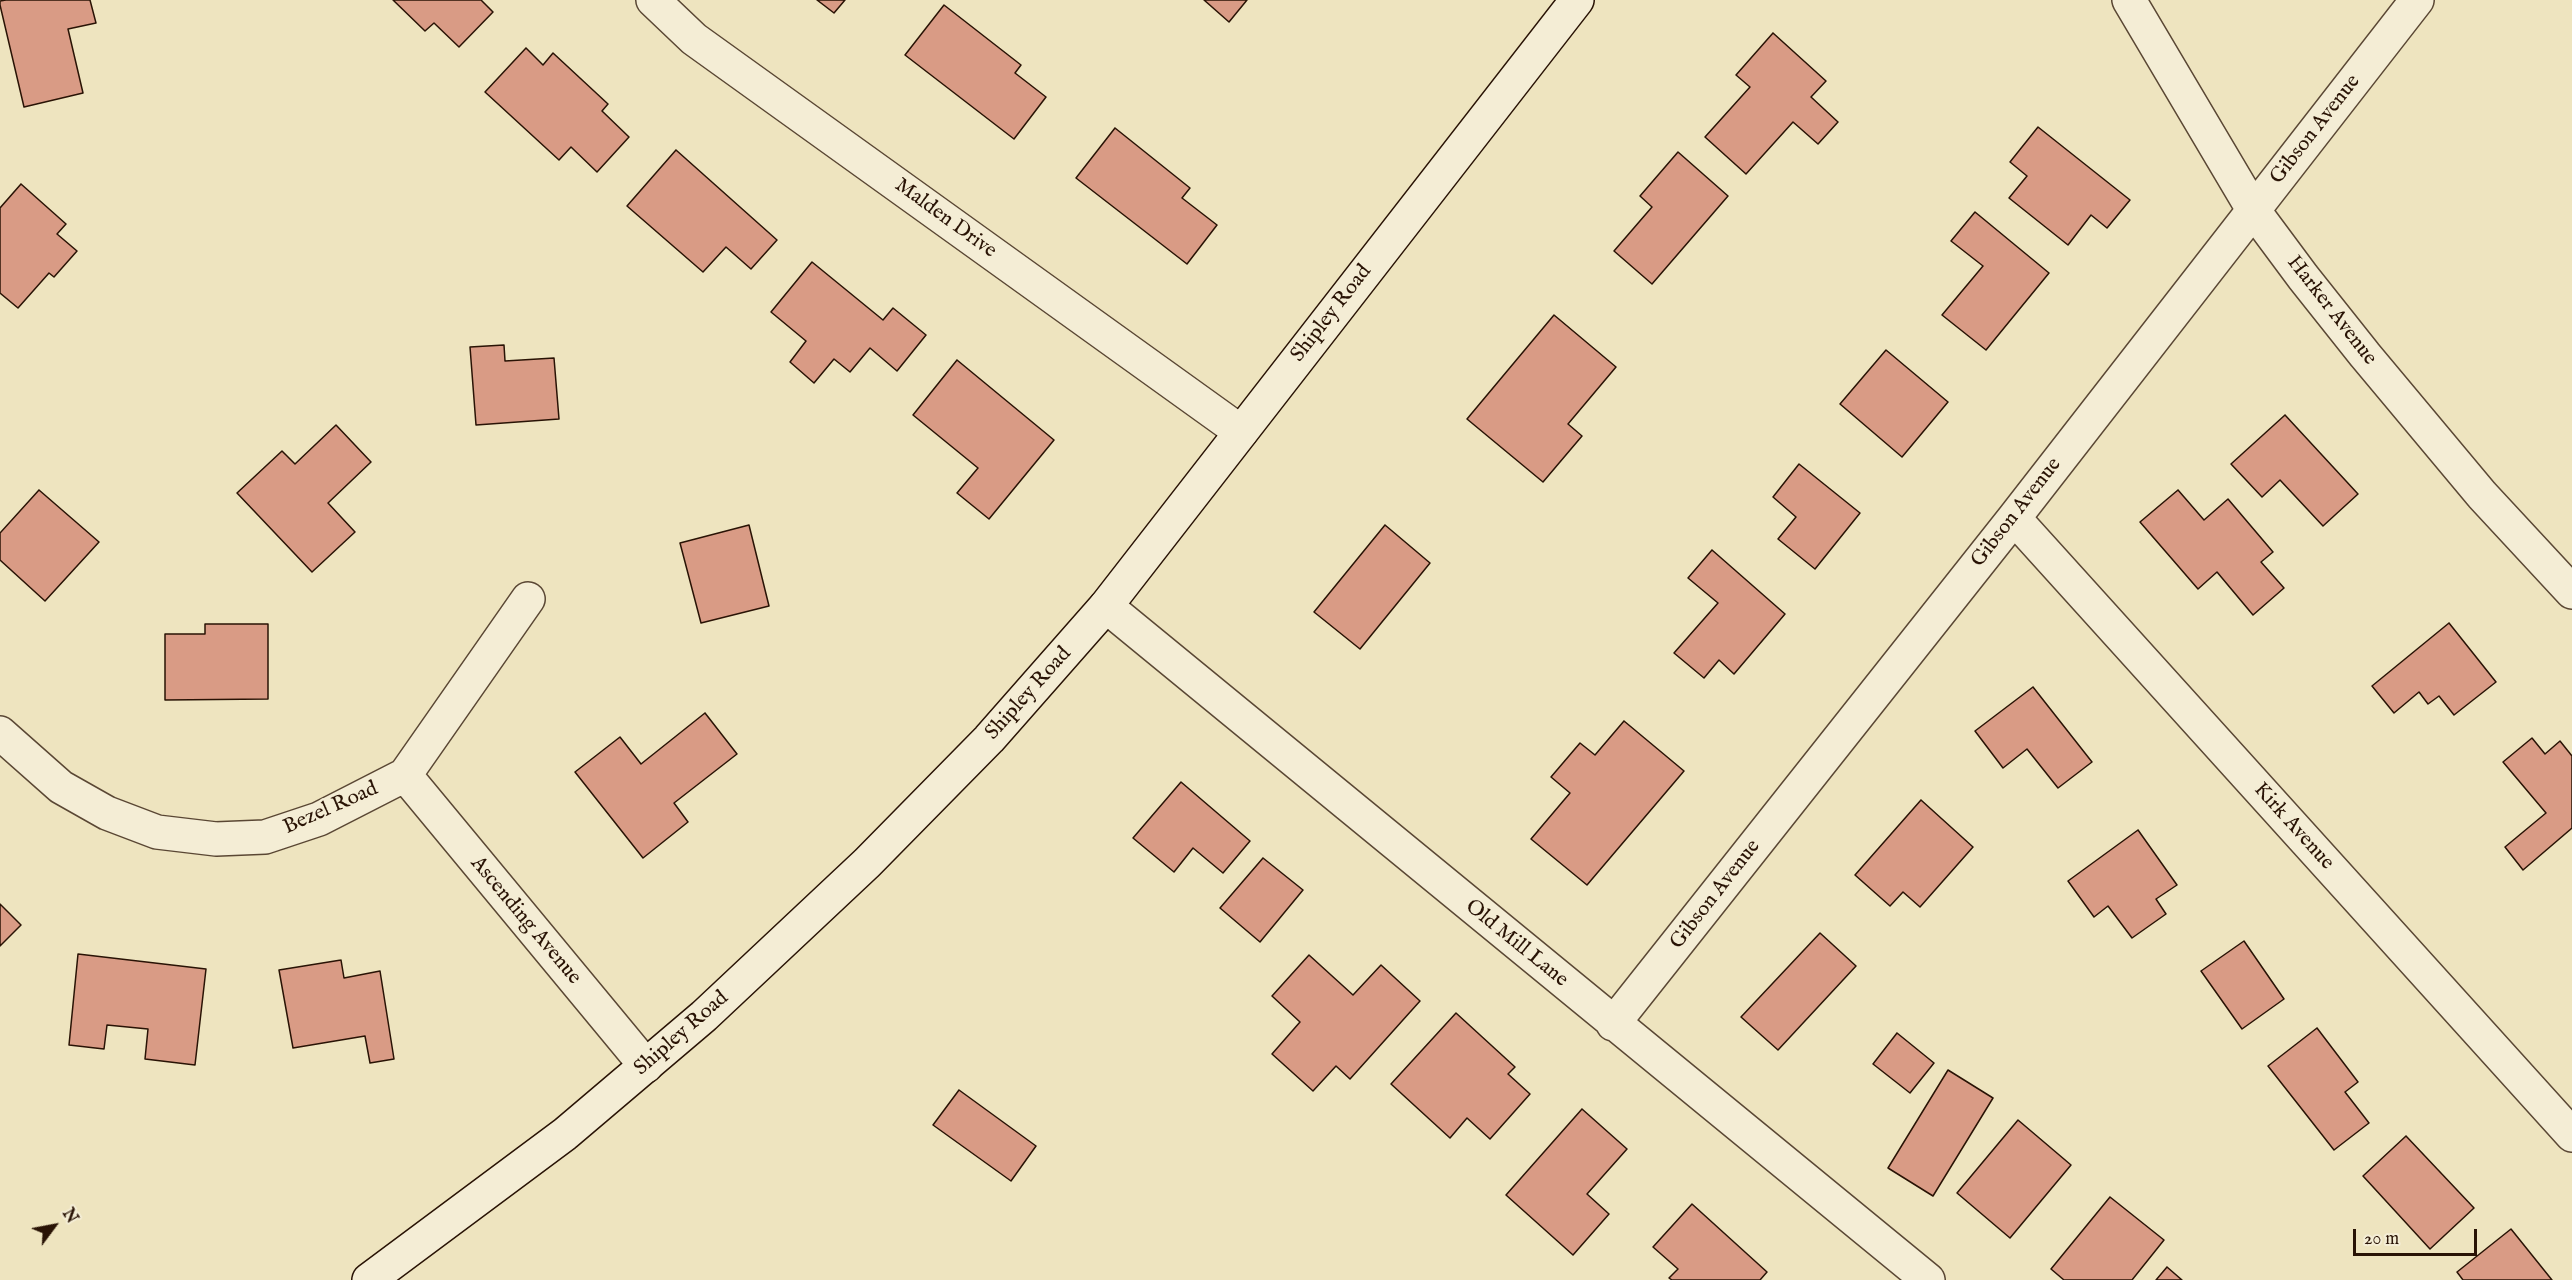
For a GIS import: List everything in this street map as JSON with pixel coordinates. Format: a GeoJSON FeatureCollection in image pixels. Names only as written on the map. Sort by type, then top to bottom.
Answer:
{"type":"FeatureCollection","features":[{"type":"Feature","properties":{"kind":"street","name":"Malden Drive"},"geometry":{"type":"LineString","coordinates":[[653,0],[694,39],[1242,432]]}},
{"type":"Feature","properties":{"kind":"street","name":"Shipley Road"},"geometry":{"type":"LineString","coordinates":[[369,1280],[565,1134],[646,1066],[771,955],[931,801],[1107,606],[1577,0]]}},
{"type":"Feature","properties":{"kind":"street","name":"Harker Avenue"},"geometry":{"type":"LineString","coordinates":[[2129,0],[2254,211],[2303,277],[2482,495],[2572,592]]}},
{"type":"Feature","properties":{"kind":"street","name":"Gibson Avenue"},"geometry":{"type":"LineString","coordinates":[[1613,1024],[2014,518],[2417,0]]}},
{"type":"Feature","properties":{"kind":"street","name":"Kirk Avenue"},"geometry":{"type":"LineString","coordinates":[[2014,518],[2572,1135]]}},
{"type":"Feature","properties":{"kind":"street","name":"Bezel Road"},"geometry":{"type":"LineString","coordinates":[[0,733],[62,787],[107,813],[158,832],[216,839],[265,837],[319,819],[405,775],[528,599]]}},
{"type":"Feature","properties":{"kind":"street","name":"Old Mill Lane"},"geometry":{"type":"LineString","coordinates":[[1107,606],[1613,1024],[1928,1280]]}},
{"type":"Feature","properties":{"kind":"street","name":"Ascending Avenue"},"geometry":{"type":"LineString","coordinates":[[405,775],[646,1066]]}},
{"type":"Feature","properties":{"kind":"building"},"geometry":{"type":"Polygon","coordinates":[[[90,0],[96,23],[68,29],[83,93],[24,107],[0,5],[0,1],[90,0]]]}},
{"type":"Feature","properties":{"kind":"building"},"geometry":{"type":"Polygon","coordinates":[[[393,0],[481,0],[493,12],[459,47],[434,23],[425,31],[393,0]]]}},
{"type":"Feature","properties":{"kind":"building"},"geometry":{"type":"Polygon","coordinates":[[[817,0],[845,0],[834,13],[817,0]]]}},
{"type":"Feature","properties":{"kind":"building"},"geometry":{"type":"Polygon","coordinates":[[[1204,0],[1247,0],[1229,22],[1204,0]]]}},
{"type":"Feature","properties":{"kind":"building"},"geometry":{"type":"Polygon","coordinates":[[[944,5],[1021,65],[1015,73],[1046,97],[1014,139],[905,55],[944,5]]]}},
{"type":"Feature","properties":{"kind":"building"},"geometry":{"type":"Polygon","coordinates":[[[1773,33],[1826,81],[1811,97],[1838,122],[1818,144],[1793,122],[1746,174],[1705,137],[1750,87],[1736,75],[1773,33]]]}},
{"type":"Feature","properties":{"kind":"building"},"geometry":{"type":"Polygon","coordinates":[[[526,48],[543,65],[553,53],[608,104],[602,111],[629,137],[597,172],[571,147],[559,160],[485,92],[526,48]]]}},
{"type":"Feature","properties":{"kind":"building"},"geometry":{"type":"Polygon","coordinates":[[[2038,127],[2130,200],[2107,228],[2091,215],[2068,245],[2009,198],[2027,176],[2010,162],[2038,127]]]}},
{"type":"Feature","properties":{"kind":"building"},"geometry":{"type":"Polygon","coordinates":[[[1115,128],[1190,188],[1182,198],[1217,225],[1187,264],[1076,178],[1115,128]]]}},
{"type":"Feature","properties":{"kind":"building"},"geometry":{"type":"Polygon","coordinates":[[[676,150],[777,240],[751,269],[726,247],[703,272],[627,206],[676,150]]]}},
{"type":"Feature","properties":{"kind":"building"},"geometry":{"type":"Polygon","coordinates":[[[1678,152],[1728,196],[1652,284],[1614,251],[1652,207],[1640,196],[1678,152]]]}},
{"type":"Feature","properties":{"kind":"building"},"geometry":{"type":"Polygon","coordinates":[[[21,184],[66,224],[57,234],[77,251],[54,277],[49,273],[18,308],[0,293],[0,208],[21,184]]]}},
{"type":"Feature","properties":{"kind":"building"},"geometry":{"type":"Polygon","coordinates":[[[1975,212],[2049,273],[1986,350],[1942,315],[1983,266],[1951,241],[1975,212]]]}},
{"type":"Feature","properties":{"kind":"building"},"geometry":{"type":"Polygon","coordinates":[[[812,262],[883,320],[893,308],[926,335],[897,371],[870,348],[850,372],[834,359],[814,383],[790,362],[806,341],[771,312],[812,262]]]}},
{"type":"Feature","properties":{"kind":"building"},"geometry":{"type":"Polygon","coordinates":[[[1554,315],[1616,367],[1568,424],[1582,436],[1543,482],[1467,419],[1554,315]]]}},
{"type":"Feature","properties":{"kind":"building"},"geometry":{"type":"Polygon","coordinates":[[[504,345],[505,361],[554,358],[559,419],[476,425],[470,347],[504,345]]]}},
{"type":"Feature","properties":{"kind":"building"},"geometry":{"type":"Polygon","coordinates":[[[1886,350],[1948,402],[1902,457],[1840,404],[1886,350]]]}},
{"type":"Feature","properties":{"kind":"building"},"geometry":{"type":"Polygon","coordinates":[[[957,360],[1054,440],[989,519],[957,493],[978,468],[913,415],[957,360]]]}},
{"type":"Feature","properties":{"kind":"building"},"geometry":{"type":"Polygon","coordinates":[[[2285,415],[2358,494],[2323,526],[2280,480],[2262,497],[2231,464],[2285,415]]]}},
{"type":"Feature","properties":{"kind":"building"},"geometry":{"type":"Polygon","coordinates":[[[336,425],[371,462],[328,503],[355,532],[312,572],[237,493],[282,451],[295,464],[336,425]]]}},
{"type":"Feature","properties":{"kind":"building"},"geometry":{"type":"Polygon","coordinates":[[[1799,464],[1860,513],[1815,569],[1778,539],[1796,517],[1773,497],[1799,464]]]}},
{"type":"Feature","properties":{"kind":"building"},"geometry":{"type":"Polygon","coordinates":[[[39,490],[99,542],[45,601],[0,560],[0,533],[39,490]]]}},
{"type":"Feature","properties":{"kind":"building"},"geometry":{"type":"Polygon","coordinates":[[[2178,490],[2204,520],[2228,499],[2273,552],[2261,562],[2284,588],[2253,615],[2217,572],[2198,589],[2140,522],[2178,490]]]}},
{"type":"Feature","properties":{"kind":"building"},"geometry":{"type":"Polygon","coordinates":[[[749,525],[769,606],[701,623],[680,543],[749,525]]]}},
{"type":"Feature","properties":{"kind":"building"},"geometry":{"type":"Polygon","coordinates":[[[1385,525],[1430,563],[1360,649],[1314,612],[1385,525]]]}},
{"type":"Feature","properties":{"kind":"building"},"geometry":{"type":"Polygon","coordinates":[[[1712,550],[1785,614],[1734,674],[1719,660],[1704,678],[1674,653],[1718,603],[1688,578],[1712,550]]]}},
{"type":"Feature","properties":{"kind":"building"},"geometry":{"type":"Polygon","coordinates":[[[2449,623],[2496,682],[2454,715],[2439,696],[2428,704],[2419,692],[2394,713],[2372,686],[2449,623]]]}},
{"type":"Feature","properties":{"kind":"building"},"geometry":{"type":"Polygon","coordinates":[[[205,624],[268,624],[268,699],[165,700],[165,634],[205,634],[205,624]]]}},
{"type":"Feature","properties":{"kind":"building"},"geometry":{"type":"Polygon","coordinates":[[[2033,687],[2092,762],[2058,788],[2027,749],[2003,768],[1975,731],[2033,687]]]}},
{"type":"Feature","properties":{"kind":"building"},"geometry":{"type":"Polygon","coordinates":[[[705,713],[737,754],[674,803],[688,822],[643,858],[575,772],[620,737],[641,764],[705,713]]]}},
{"type":"Feature","properties":{"kind":"building"},"geometry":{"type":"Polygon","coordinates":[[[1624,721],[1684,771],[1587,885],[1531,839],[1570,793],[1551,777],[1580,743],[1595,755],[1624,721]]]}},
{"type":"Feature","properties":{"kind":"building"},"geometry":{"type":"Polygon","coordinates":[[[2532,738],[2545,754],[2560,741],[2572,756],[2572,828],[2523,870],[2505,847],[2546,813],[2503,762],[2532,738]]]}},
{"type":"Feature","properties":{"kind":"building"},"geometry":{"type":"Polygon","coordinates":[[[1181,782],[1250,841],[1223,873],[1193,848],[1174,872],[1133,838],[1181,782]]]}},
{"type":"Feature","properties":{"kind":"building"},"geometry":{"type":"Polygon","coordinates":[[[1921,800],[1973,847],[1920,907],[1903,892],[1890,906],[1855,875],[1921,800]]]}},
{"type":"Feature","properties":{"kind":"building"},"geometry":{"type":"Polygon","coordinates":[[[2138,830],[2177,885],[2156,899],[2166,914],[2132,938],[2108,906],[2094,917],[2068,881],[2138,830]]]}},
{"type":"Feature","properties":{"kind":"building"},"geometry":{"type":"Polygon","coordinates":[[[1263,858],[1303,890],[1260,942],[1220,908],[1263,858]]]}},
{"type":"Feature","properties":{"kind":"building"},"geometry":{"type":"Polygon","coordinates":[[[0,904],[21,925],[0,946],[0,904]]]}},
{"type":"Feature","properties":{"kind":"building"},"geometry":{"type":"Polygon","coordinates":[[[1820,933],[1856,966],[1778,1050],[1741,1017],[1820,933]]]}},
{"type":"Feature","properties":{"kind":"building"},"geometry":{"type":"Polygon","coordinates":[[[2244,941],[2284,999],[2242,1029],[2201,971],[2244,941]]]}},
{"type":"Feature","properties":{"kind":"building"},"geometry":{"type":"Polygon","coordinates":[[[78,954],[206,969],[195,1065],[145,1059],[148,1029],[107,1025],[104,1049],[69,1045],[78,954]]]}},
{"type":"Feature","properties":{"kind":"building"},"geometry":{"type":"Polygon","coordinates":[[[1309,955],[1353,995],[1381,965],[1420,1001],[1350,1079],[1336,1066],[1313,1091],[1272,1054],[1300,1022],[1272,996],[1309,955]]]}},
{"type":"Feature","properties":{"kind":"building"},"geometry":{"type":"Polygon","coordinates":[[[341,960],[344,978],[380,971],[394,1059],[370,1063],[365,1036],[293,1048],[279,970],[341,960]]]}},
{"type":"Feature","properties":{"kind":"building"},"geometry":{"type":"Polygon","coordinates":[[[1456,1013],[1515,1067],[1508,1074],[1530,1094],[1490,1139],[1467,1118],[1450,1138],[1391,1084],[1456,1013]]]}},
{"type":"Feature","properties":{"kind":"building"},"geometry":{"type":"Polygon","coordinates":[[[2317,1028],[2358,1082],[2345,1092],[2369,1123],[2334,1150],[2268,1066],[2317,1028]]]}},
{"type":"Feature","properties":{"kind":"building"},"geometry":{"type":"Polygon","coordinates":[[[1897,1033],[1934,1063],[1910,1093],[1873,1064],[1897,1033]]]}},
{"type":"Feature","properties":{"kind":"building"},"geometry":{"type":"Polygon","coordinates":[[[1948,1070],[1993,1098],[1933,1196],[1888,1168],[1948,1070]]]}},
{"type":"Feature","properties":{"kind":"building"},"geometry":{"type":"Polygon","coordinates":[[[959,1090],[1036,1146],[1011,1181],[933,1125],[959,1090]]]}},
{"type":"Feature","properties":{"kind":"building"},"geometry":{"type":"Polygon","coordinates":[[[1582,1109],[1627,1149],[1587,1194],[1609,1214],[1573,1255],[1506,1195],[1582,1109]]]}},
{"type":"Feature","properties":{"kind":"building"},"geometry":{"type":"Polygon","coordinates":[[[2018,1120],[2071,1165],[2010,1238],[1957,1193],[2018,1120]]]}},
{"type":"Feature","properties":{"kind":"building"},"geometry":{"type":"Polygon","coordinates":[[[2406,1136],[2474,1208],[2430,1249],[2363,1176],[2406,1136]]]}},
{"type":"Feature","properties":{"kind":"building"},"geometry":{"type":"Polygon","coordinates":[[[2110,1197],[2164,1240],[2132,1280],[2064,1280],[2051,1269],[2110,1197]]]}},
{"type":"Feature","properties":{"kind":"building"},"geometry":{"type":"Polygon","coordinates":[[[1692,1204],[1767,1272],[1760,1280],[1672,1280],[1669,1278],[1678,1269],[1653,1247],[1692,1204]]]}},
{"type":"Feature","properties":{"kind":"building"},"geometry":{"type":"Polygon","coordinates":[[[2511,1229],[2552,1280],[2463,1280],[2457,1272],[2511,1229]]]}},
{"type":"Feature","properties":{"kind":"building"},"geometry":{"type":"Polygon","coordinates":[[[2167,1267],[2182,1280],[2156,1280],[2167,1267]]]}}]}
